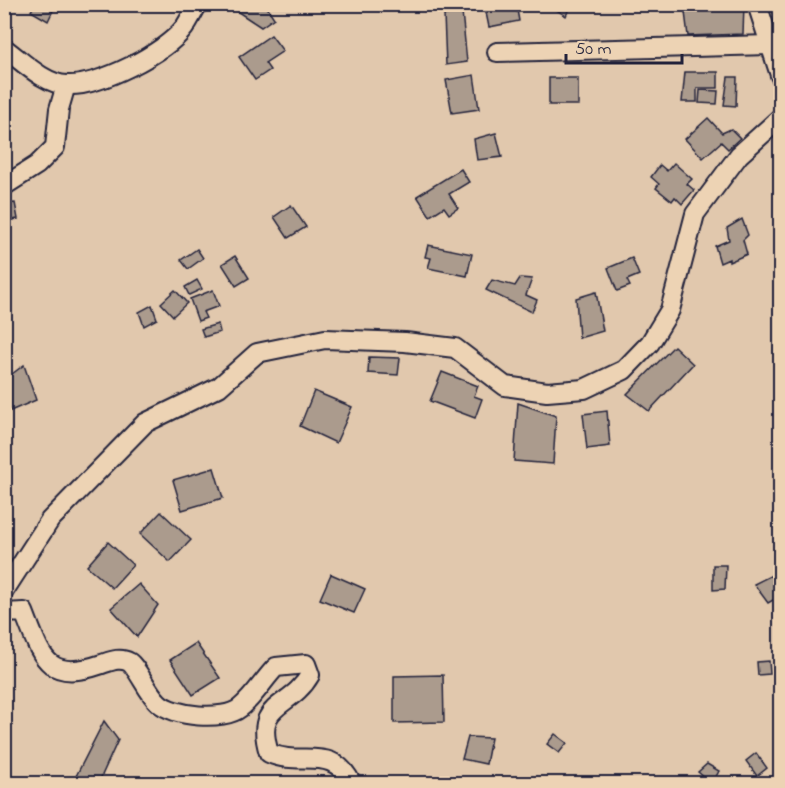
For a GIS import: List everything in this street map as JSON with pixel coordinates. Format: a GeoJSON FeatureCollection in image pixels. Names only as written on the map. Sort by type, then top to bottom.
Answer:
{"type":"FeatureCollection","features":[{"type":"Feature","properties":{"kind":"street"},"geometry":{"type":"LineString","coordinates":[[4,48],[49,80],[66,85],[95,82],[158,51],[183,30],[198,4]]}},
{"type":"Feature","properties":{"kind":"street"},"geometry":{"type":"LineString","coordinates":[[757,4],[780,75]]}},
{"type":"Feature","properties":{"kind":"street"},"geometry":{"type":"LineString","coordinates":[[497,52],[770,45]]}},
{"type":"Feature","properties":{"kind":"street"},"geometry":{"type":"LineString","coordinates":[[4,186],[38,165],[55,147],[59,109],[66,85]]}},
{"type":"Feature","properties":{"kind":"street"},"geometry":{"type":"LineString","coordinates":[[4,591],[50,520],[145,423],[219,387],[257,353],[325,339],[415,343],[455,348],[505,386],[547,392],[584,389],[624,370],[650,343],[670,310],[695,214],[739,155],[780,118]]}},
{"type":"Feature","properties":{"kind":"street"},"geometry":{"type":"LineString","coordinates":[[4,613],[24,612],[35,640],[48,663],[58,670],[72,672],[117,659],[128,662],[160,704],[180,714],[202,717],[239,710],[276,667],[306,664],[310,675],[303,688],[270,714],[262,732],[269,753],[281,759],[326,758],[342,766],[352,783]]}},
{"type":"Feature","properties":{"kind":"building"},"geometry":{"type":"Polygon","coordinates":[[[35,4],[56,4],[48,21],[31,11],[35,4]]]}},
{"type":"Feature","properties":{"kind":"building"},"geometry":{"type":"Polygon","coordinates":[[[239,4],[265,4],[274,18],[261,27],[235,10],[239,4]]]}},
{"type":"Feature","properties":{"kind":"building"},"geometry":{"type":"Polygon","coordinates":[[[498,4],[516,4],[519,21],[489,27],[485,8],[498,4]]]}},
{"type":"Feature","properties":{"kind":"building"},"geometry":{"type":"Polygon","coordinates":[[[547,4],[571,4],[566,16],[547,4]]]}},
{"type":"Feature","properties":{"kind":"building"},"geometry":{"type":"Polygon","coordinates":[[[716,4],[744,4],[743,34],[688,36],[685,12],[716,4]]]}},
{"type":"Feature","properties":{"kind":"building"},"geometry":{"type":"Polygon","coordinates":[[[462,12],[467,62],[446,65],[444,15],[462,12]]]}},
{"type":"Feature","properties":{"kind":"building"},"geometry":{"type":"Polygon","coordinates":[[[271,35],[283,51],[265,63],[270,70],[255,80],[239,57],[271,35]]]}},
{"type":"Feature","properties":{"kind":"building"},"geometry":{"type":"Polygon","coordinates":[[[685,72],[718,72],[718,88],[697,88],[697,102],[682,102],[685,72]]]}},
{"type":"Feature","properties":{"kind":"building"},"geometry":{"type":"Polygon","coordinates":[[[474,75],[479,109],[452,113],[446,80],[474,75]]]}},
{"type":"Feature","properties":{"kind":"building"},"geometry":{"type":"Polygon","coordinates":[[[728,77],[737,77],[736,106],[724,105],[728,77]]]}},
{"type":"Feature","properties":{"kind":"building"},"geometry":{"type":"Polygon","coordinates":[[[549,78],[578,78],[578,105],[549,105],[549,78]]]}},
{"type":"Feature","properties":{"kind":"building"},"geometry":{"type":"Polygon","coordinates":[[[700,90],[718,91],[717,104],[699,103],[700,90]]]}},
{"type":"Feature","properties":{"kind":"building"},"geometry":{"type":"Polygon","coordinates":[[[708,118],[722,133],[731,129],[740,138],[728,149],[721,142],[703,158],[685,139],[708,118]]]}},
{"type":"Feature","properties":{"kind":"building"},"geometry":{"type":"Polygon","coordinates":[[[496,133],[502,157],[477,160],[474,139],[496,133]]]}},
{"type":"Feature","properties":{"kind":"building"},"geometry":{"type":"Polygon","coordinates":[[[674,163],[692,179],[687,184],[694,190],[682,204],[675,197],[672,201],[656,188],[659,184],[651,177],[660,165],[667,171],[674,163]]]}},
{"type":"Feature","properties":{"kind":"building"},"geometry":{"type":"Polygon","coordinates":[[[461,169],[469,182],[449,194],[458,208],[449,214],[444,207],[430,216],[417,196],[461,169]]]}},
{"type":"Feature","properties":{"kind":"building"},"geometry":{"type":"Polygon","coordinates":[[[15,203],[18,219],[4,221],[4,204],[15,203]]]}},
{"type":"Feature","properties":{"kind":"building"},"geometry":{"type":"Polygon","coordinates":[[[291,205],[306,227],[288,238],[274,217],[291,205]]]}},
{"type":"Feature","properties":{"kind":"building"},"geometry":{"type":"Polygon","coordinates":[[[742,219],[748,235],[743,240],[747,254],[729,262],[729,259],[720,263],[715,246],[729,240],[727,228],[742,219]]]}},
{"type":"Feature","properties":{"kind":"building"},"geometry":{"type":"Polygon","coordinates":[[[428,245],[472,254],[467,276],[428,268],[431,258],[425,257],[428,245]]]}},
{"type":"Feature","properties":{"kind":"building"},"geometry":{"type":"Polygon","coordinates":[[[197,249],[203,258],[188,269],[181,260],[197,249]]]}},
{"type":"Feature","properties":{"kind":"building"},"geometry":{"type":"Polygon","coordinates":[[[235,256],[249,278],[236,286],[222,264],[235,256]]]}},
{"type":"Feature","properties":{"kind":"building"},"geometry":{"type":"Polygon","coordinates":[[[632,258],[639,275],[627,280],[630,286],[617,291],[608,268],[632,258]]]}},
{"type":"Feature","properties":{"kind":"building"},"geometry":{"type":"Polygon","coordinates":[[[520,278],[532,279],[526,295],[537,300],[532,312],[486,290],[492,280],[515,286],[520,278]]]}},
{"type":"Feature","properties":{"kind":"building"},"geometry":{"type":"Polygon","coordinates":[[[197,280],[202,289],[189,295],[185,287],[197,280]]]}},
{"type":"Feature","properties":{"kind":"building"},"geometry":{"type":"Polygon","coordinates":[[[175,290],[187,303],[173,316],[161,303],[175,290]]]}},
{"type":"Feature","properties":{"kind":"building"},"geometry":{"type":"Polygon","coordinates":[[[213,290],[219,306],[203,312],[206,318],[198,321],[190,299],[213,290]]]}},
{"type":"Feature","properties":{"kind":"building"},"geometry":{"type":"Polygon","coordinates":[[[596,292],[603,331],[579,338],[576,298],[596,292]]]}},
{"type":"Feature","properties":{"kind":"building"},"geometry":{"type":"Polygon","coordinates":[[[152,305],[157,319],[144,326],[139,312],[152,305]]]}},
{"type":"Feature","properties":{"kind":"building"},"geometry":{"type":"Polygon","coordinates":[[[218,324],[220,332],[204,337],[201,329],[218,324]]]}},
{"type":"Feature","properties":{"kind":"building"},"geometry":{"type":"Polygon","coordinates":[[[674,346],[693,364],[649,411],[627,394],[674,346]]]}},
{"type":"Feature","properties":{"kind":"building"},"geometry":{"type":"Polygon","coordinates":[[[369,357],[400,358],[398,375],[368,373],[369,357]]]}},
{"type":"Feature","properties":{"kind":"building"},"geometry":{"type":"Polygon","coordinates":[[[24,365],[36,400],[8,412],[4,403],[4,380],[24,365]]]}},
{"type":"Feature","properties":{"kind":"building"},"geometry":{"type":"Polygon","coordinates":[[[442,372],[478,386],[474,396],[482,399],[475,418],[430,401],[442,372]]]}},
{"type":"Feature","properties":{"kind":"building"},"geometry":{"type":"Polygon","coordinates":[[[314,391],[352,407],[336,443],[300,426],[314,391]]]}},
{"type":"Feature","properties":{"kind":"building"},"geometry":{"type":"Polygon","coordinates":[[[518,403],[556,416],[553,464],[514,461],[518,403]]]}},
{"type":"Feature","properties":{"kind":"building"},"geometry":{"type":"Polygon","coordinates":[[[607,411],[610,446],[587,449],[583,414],[607,411]]]}},
{"type":"Feature","properties":{"kind":"building"},"geometry":{"type":"Polygon","coordinates":[[[214,468],[223,498],[182,510],[173,480],[214,468]]]}},
{"type":"Feature","properties":{"kind":"building"},"geometry":{"type":"Polygon","coordinates":[[[161,512],[191,540],[170,562],[140,534],[161,512]]]}},
{"type":"Feature","properties":{"kind":"building"},"geometry":{"type":"Polygon","coordinates":[[[108,542],[133,565],[112,588],[87,566],[108,542]]]}},
{"type":"Feature","properties":{"kind":"building"},"geometry":{"type":"Polygon","coordinates":[[[713,565],[726,565],[725,589],[713,590],[713,565]]]}},
{"type":"Feature","properties":{"kind":"building"},"geometry":{"type":"Polygon","coordinates":[[[331,574],[365,589],[354,613],[320,599],[331,574]]]}},
{"type":"Feature","properties":{"kind":"building"},"geometry":{"type":"Polygon","coordinates":[[[774,574],[780,583],[780,596],[768,603],[754,584],[774,574]]]}},
{"type":"Feature","properties":{"kind":"building"},"geometry":{"type":"Polygon","coordinates":[[[139,584],[158,605],[137,637],[111,608],[139,584]]]}},
{"type":"Feature","properties":{"kind":"building"},"geometry":{"type":"Polygon","coordinates":[[[196,643],[220,678],[193,695],[170,660],[196,643]]]}},
{"type":"Feature","properties":{"kind":"building"},"geometry":{"type":"Polygon","coordinates":[[[769,661],[770,674],[758,675],[757,662],[769,661]]]}},
{"type":"Feature","properties":{"kind":"building"},"geometry":{"type":"Polygon","coordinates":[[[443,675],[444,722],[394,723],[394,676],[443,675]]]}},
{"type":"Feature","properties":{"kind":"building"},"geometry":{"type":"Polygon","coordinates":[[[104,721],[118,740],[98,784],[72,784],[104,721]]]}},
{"type":"Feature","properties":{"kind":"building"},"geometry":{"type":"Polygon","coordinates":[[[555,734],[567,743],[559,753],[547,744],[555,734]]]}},
{"type":"Feature","properties":{"kind":"building"},"geometry":{"type":"Polygon","coordinates":[[[468,737],[491,738],[486,764],[462,759],[468,737]]]}},
{"type":"Feature","properties":{"kind":"building"},"geometry":{"type":"Polygon","coordinates":[[[756,753],[767,768],[757,776],[746,761],[756,753]]]}},
{"type":"Feature","properties":{"kind":"building"},"geometry":{"type":"Polygon","coordinates":[[[707,764],[719,771],[712,784],[698,772],[707,764]]]}}]}
